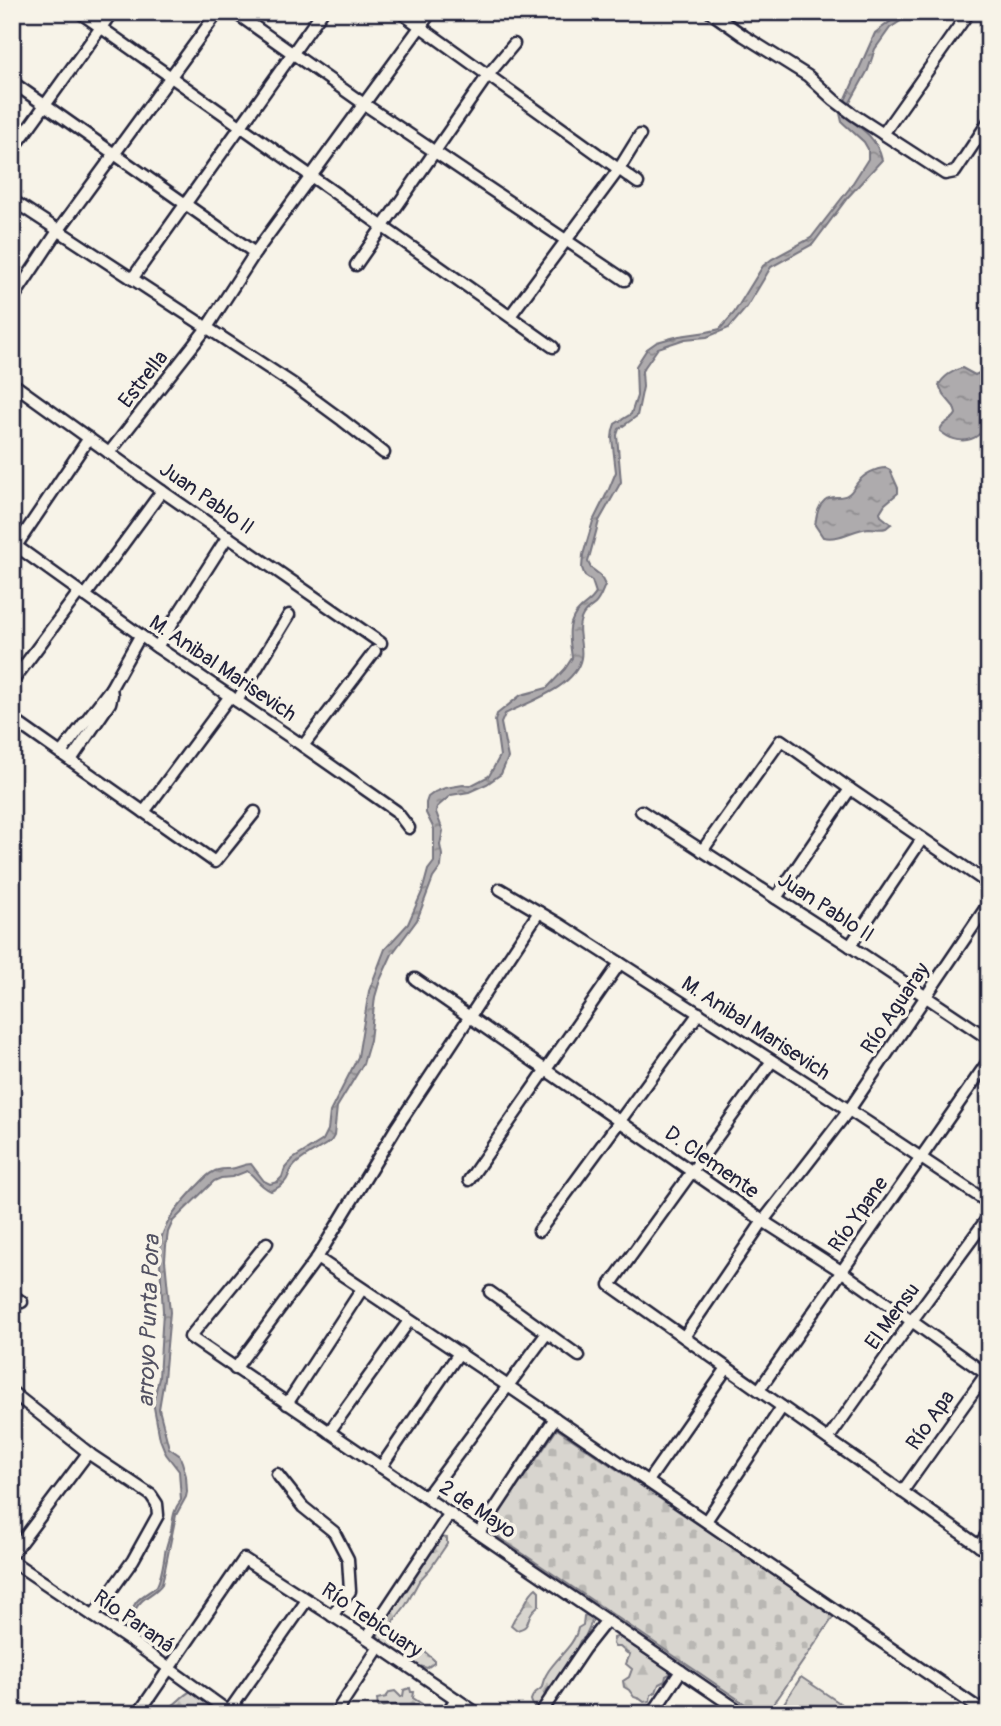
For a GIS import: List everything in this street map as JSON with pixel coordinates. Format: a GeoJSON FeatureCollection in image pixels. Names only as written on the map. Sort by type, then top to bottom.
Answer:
{"type":"FeatureCollection","features":[{"type":"Feature","properties":{"kind":"street"},"geometry":{"type":"LineString","coordinates":[[79,12],[553,347]]}},
{"type":"Feature","properties":{"kind":"street"},"geometry":{"type":"LineString","coordinates":[[12,151],[112,12]]}},
{"type":"Feature","properties":{"kind":"street"},"geometry":{"type":"LineString","coordinates":[[12,300],[58,231],[218,12]]}},
{"type":"Feature","properties":{"kind":"street"},"geometry":{"type":"LineString","coordinates":[[234,12],[364,104],[625,280]]}},
{"type":"Feature","properties":{"kind":"street"},"geometry":{"type":"LineString","coordinates":[[132,279],[322,12]]}},
{"type":"Feature","properties":{"kind":"street"},"geometry":{"type":"LineString","coordinates":[[400,12],[638,183]]}},
{"type":"Feature","properties":{"kind":"street","name":"Estrella"},"geometry":{"type":"LineString","coordinates":[[109,453],[206,328],[255,253],[431,12]]}},
{"type":"Feature","properties":{"kind":"street"},"geometry":{"type":"LineString","coordinates":[[710,12],[808,76],[854,115],[945,174],[955,172],[989,121]]}},
{"type":"Feature","properties":{"kind":"street"},"geometry":{"type":"LineString","coordinates":[[883,134],[970,12]]}},
{"type":"Feature","properties":{"kind":"street"},"geometry":{"type":"LineString","coordinates":[[356,264],[488,75],[514,44]]}},
{"type":"Feature","properties":{"kind":"street"},"geometry":{"type":"LineString","coordinates":[[12,82],[255,253]]}},
{"type":"Feature","properties":{"kind":"street"},"geometry":{"type":"LineString","coordinates":[[510,316],[619,169],[640,135]]}},
{"type":"Feature","properties":{"kind":"street"},"geometry":{"type":"LineString","coordinates":[[12,200],[293,384],[384,453]]}},
{"type":"Feature","properties":{"kind":"street","name":"Juan Pablo II"},"geometry":{"type":"LineString","coordinates":[[14,389],[228,536],[378,647],[303,746]]}},
{"type":"Feature","properties":{"kind":"street"},"geometry":{"type":"LineString","coordinates":[[14,547],[89,438]]}},
{"type":"Feature","properties":{"kind":"street"},"geometry":{"type":"LineString","coordinates":[[12,682],[162,491]]}},
{"type":"Feature","properties":{"kind":"street"},"geometry":{"type":"LineString","coordinates":[[157,647],[228,536]]}},
{"type":"Feature","properties":{"kind":"street","name":"M. Anibal Marisevich"},"geometry":{"type":"LineString","coordinates":[[14,547],[396,811],[409,828]]}},
{"type":"Feature","properties":{"kind":"street"},"geometry":{"type":"LineString","coordinates":[[144,812],[234,699],[289,615]]}},
{"type":"Feature","properties":{"kind":"street"},"geometry":{"type":"LineString","coordinates":[[61,752],[111,688],[140,636]]}},
{"type":"Feature","properties":{"kind":"street"},"geometry":{"type":"LineString","coordinates":[[71,760],[110,703],[111,688]]}},
{"type":"Feature","properties":{"kind":"street"},"geometry":{"type":"LineString","coordinates":[[12,719],[215,862],[255,813]]}},
{"type":"Feature","properties":{"kind":"street"},"geometry":{"type":"LineString","coordinates":[[702,851],[781,740],[989,884]]}},
{"type":"Feature","properties":{"kind":"street"},"geometry":{"type":"LineString","coordinates":[[776,898],[850,789]]}},
{"type":"Feature","properties":{"kind":"street","name":"Juan Pablo II"},"geometry":{"type":"LineString","coordinates":[[641,811],[989,1039]]}},
{"type":"Feature","properties":{"kind":"street"},"geometry":{"type":"LineString","coordinates":[[850,946],[922,839]]}},
{"type":"Feature","properties":{"kind":"street","name":"M. Anibal Marisevich"},"geometry":{"type":"LineString","coordinates":[[500,889],[699,1013],[989,1203]]}},
{"type":"Feature","properties":{"kind":"street","name":"Río Aguaray"},"geometry":{"type":"LineString","coordinates":[[684,1337],[764,1222],[849,1110],[989,904]]}},
{"type":"Feature","properties":{"kind":"street"},"geometry":{"type":"LineString","coordinates":[[235,1369],[317,1258],[396,1128],[539,912]]}},
{"type":"Feature","properties":{"kind":"street"},"geometry":{"type":"LineString","coordinates":[[469,1180],[620,963]]}},
{"type":"Feature","properties":{"kind":"street","name":"D. Clemente"},"geometry":{"type":"LineString","coordinates":[[415,979],[764,1222],[841,1271],[988,1373]]}},
{"type":"Feature","properties":{"kind":"street"},"geometry":{"type":"LineString","coordinates":[[539,1231],[699,1013]]}},
{"type":"Feature","properties":{"kind":"street","name":"Río Ypane"},"geometry":{"type":"LineString","coordinates":[[759,1390],[989,1060]]}},
{"type":"Feature","properties":{"kind":"street"},"geometry":{"type":"LineString","coordinates":[[772,1061],[610,1285],[989,1553]]}},
{"type":"Feature","properties":{"kind":"street","name":"El Mensu"},"geometry":{"type":"LineString","coordinates":[[828,1439],[989,1216]]}},
{"type":"Feature","properties":{"kind":"street","name":"2 de Mayo"},"geometry":{"type":"LineString","coordinates":[[267,1243],[190,1337],[744,1714]]}},
{"type":"Feature","properties":{"kind":"street"},"geometry":{"type":"LineString","coordinates":[[317,1258],[508,1385],[980,1712],[989,1699]]}},
{"type":"Feature","properties":{"kind":"street"},"geometry":{"type":"LineString","coordinates":[[287,1404],[362,1289]]}},
{"type":"Feature","properties":{"kind":"street"},"geometry":{"type":"LineString","coordinates":[[490,1292],[579,1356]]}},
{"type":"Feature","properties":{"kind":"street"},"geometry":{"type":"LineString","coordinates":[[12,1295],[22,1302]]}},
{"type":"Feature","properties":{"kind":"street"},"geometry":{"type":"LineString","coordinates":[[329,1432],[410,1321]]}},
{"type":"Feature","properties":{"kind":"street"},"geometry":{"type":"LineString","coordinates":[[426,1497],[547,1333]]}},
{"type":"Feature","properties":{"kind":"street"},"geometry":{"type":"LineString","coordinates":[[381,1467],[459,1353]]}},
{"type":"Feature","properties":{"kind":"street"},"geometry":{"type":"LineString","coordinates":[[648,1481],[727,1368]]}},
{"type":"Feature","properties":{"kind":"street","name":"Río Apa"},"geometry":{"type":"LineString","coordinates":[[902,1492],[988,1373]]}},
{"type":"Feature","properties":{"kind":"street"},"geometry":{"type":"LineString","coordinates":[[12,1392],[90,1454],[150,1495],[157,1504],[158,1516],[133,1560],[93,1616]]}},
{"type":"Feature","properties":{"kind":"street"},"geometry":{"type":"LineString","coordinates":[[706,1521],[782,1407]]}},
{"type":"Feature","properties":{"kind":"street"},"geometry":{"type":"LineString","coordinates":[[479,1533],[555,1418]]}},
{"type":"Feature","properties":{"kind":"street"},"geometry":{"type":"LineString","coordinates":[[12,1554],[88,1453],[90,1454]]}},
{"type":"Feature","properties":{"kind":"street"},"geometry":{"type":"LineString","coordinates":[[277,1474],[303,1507],[334,1532],[348,1559],[350,1591],[332,1616]]}},
{"type":"Feature","properties":{"kind":"street"},"geometry":{"type":"LineString","coordinates":[[367,1639],[450,1513]]}},
{"type":"Feature","properties":{"kind":"street"},"geometry":{"type":"LineString","coordinates":[[979,1546],[989,1531]]}},
{"type":"Feature","properties":{"kind":"street","name":"Río Tebicuary"},"geometry":{"type":"LineString","coordinates":[[169,1669],[244,1559],[478,1714]]}},
{"type":"Feature","properties":{"kind":"street","name":"Río Paraná"},"geometry":{"type":"LineString","coordinates":[[12,1561],[138,1646],[229,1713]]}},
{"type":"Feature","properties":{"kind":"street"},"geometry":{"type":"LineString","coordinates":[[229,1713],[307,1600]]}},
{"type":"Feature","properties":{"kind":"street"},"geometry":{"type":"LineString","coordinates":[[540,1714],[607,1620]]}},
{"type":"Feature","properties":{"kind":"street"},"geometry":{"type":"LineString","coordinates":[[335,1714],[379,1647]]}},
{"type":"Feature","properties":{"kind":"street"},"geometry":{"type":"LineString","coordinates":[[138,1714],[169,1669]]}},
{"type":"Feature","properties":{"kind":"street"},"geometry":{"type":"LineString","coordinates":[[652,1714],[681,1671]]}},
{"type":"Feature","properties":{"kind":"street"},"geometry":{"type":"LineString","coordinates":[[446,1714],[456,1699]]}},
{"type":"Feature","properties":{"kind":"green space"},"geometry":{"type":"Polygon","coordinates":[[[557,1429],[834,1616],[767,1714],[760,1714],[488,1530],[557,1429]]]}},
{"type":"Feature","properties":{"kind":"green space"},"geometry":{"type":"Polygon","coordinates":[[[441,1537],[447,1538],[447,1544],[390,1626],[390,1629],[405,1641],[434,1660],[427,1668],[416,1665],[393,1651],[379,1639],[377,1632],[435,1542],[441,1537]]]}},
{"type":"Feature","properties":{"kind":"green space"},"geometry":{"type":"Polygon","coordinates":[[[536,1588],[539,1591],[539,1605],[526,1625],[517,1630],[511,1625],[512,1622],[536,1588]]]}},
{"type":"Feature","properties":{"kind":"green space"},"geometry":{"type":"Polygon","coordinates":[[[586,1615],[594,1617],[585,1637],[570,1657],[560,1677],[544,1693],[546,1699],[540,1706],[533,1706],[531,1700],[534,1694],[542,1687],[548,1671],[571,1643],[578,1628],[583,1625],[586,1615]]]}},
{"type":"Feature","properties":{"kind":"green space"},"geometry":{"type":"Polygon","coordinates":[[[614,1638],[631,1642],[634,1647],[640,1648],[643,1653],[669,1668],[670,1674],[659,1684],[650,1701],[644,1702],[634,1697],[624,1687],[623,1681],[629,1677],[632,1669],[626,1664],[630,1654],[620,1647],[615,1647],[614,1638]]]}},
{"type":"Feature","properties":{"kind":"green space"},"geometry":{"type":"Polygon","coordinates":[[[801,1677],[856,1714],[777,1714],[801,1677]]]}},
{"type":"Feature","properties":{"kind":"green space"},"geometry":{"type":"Polygon","coordinates":[[[410,1688],[411,1692],[414,1692],[413,1698],[422,1704],[420,1713],[398,1714],[396,1705],[378,1707],[377,1699],[395,1691],[401,1697],[404,1690],[410,1688]]]}},
{"type":"Feature","properties":{"kind":"green space"},"geometry":{"type":"Polygon","coordinates":[[[191,1691],[221,1711],[221,1714],[165,1714],[164,1711],[191,1691]]]}},
{"type":"Feature","properties":{"kind":"water"},"geometry":{"type":"Polygon","coordinates":[[[903,12],[914,12],[890,28],[875,49],[868,70],[848,106],[844,103],[875,33],[903,12]]]}},
{"type":"Feature","properties":{"kind":"water"},"geometry":{"type":"Polygon","coordinates":[[[840,113],[871,138],[882,160],[848,197],[813,244],[771,267],[747,307],[729,328],[707,337],[685,339],[658,348],[642,371],[643,387],[637,416],[619,429],[617,435],[621,482],[599,521],[588,562],[605,585],[598,600],[580,621],[582,653],[577,668],[561,685],[505,714],[501,723],[508,758],[501,774],[469,792],[451,795],[437,807],[436,812],[443,831],[440,845],[441,867],[433,878],[417,920],[392,954],[380,980],[375,997],[370,1040],[363,1064],[337,1107],[331,1141],[297,1163],[286,1181],[271,1191],[247,1171],[221,1178],[214,1181],[173,1221],[166,1246],[170,1312],[159,1409],[169,1448],[179,1455],[182,1462],[187,1492],[176,1515],[162,1584],[140,1603],[129,1624],[121,1631],[119,1629],[127,1622],[135,1604],[157,1586],[176,1507],[181,1500],[179,1471],[166,1454],[160,1439],[153,1402],[159,1378],[163,1311],[159,1248],[164,1230],[184,1201],[213,1172],[251,1164],[264,1181],[270,1184],[277,1182],[293,1159],[323,1140],[328,1130],[330,1112],[358,1057],[369,991],[385,949],[408,924],[428,870],[434,862],[434,829],[426,813],[428,797],[445,788],[470,786],[489,776],[500,756],[495,721],[497,714],[521,695],[547,688],[572,658],[572,620],[596,593],[592,581],[585,576],[582,568],[583,555],[593,521],[616,472],[613,430],[615,424],[631,414],[637,396],[636,366],[647,349],[657,342],[720,329],[734,313],[763,266],[811,238],[849,189],[868,159],[868,149],[864,142],[842,122],[840,113]]]}},
{"type":"Feature","properties":{"kind":"water"},"geometry":{"type":"Polygon","coordinates":[[[962,368],[975,375],[989,368],[990,408],[985,427],[979,434],[971,439],[958,440],[940,431],[956,414],[939,385],[949,374],[962,368]]]}},
{"type":"Feature","properties":{"kind":"water"},"geometry":{"type":"Polygon","coordinates":[[[886,468],[890,470],[898,488],[898,493],[880,512],[891,524],[884,529],[869,528],[835,537],[823,537],[815,525],[822,503],[833,497],[849,494],[867,474],[886,468]]]}},
{"type":"Feature","properties":{"kind":"water label","name":"arroyo Punta Pora"},"geometry":{"type":"Point","coordinates":[148,1321]}}]}
